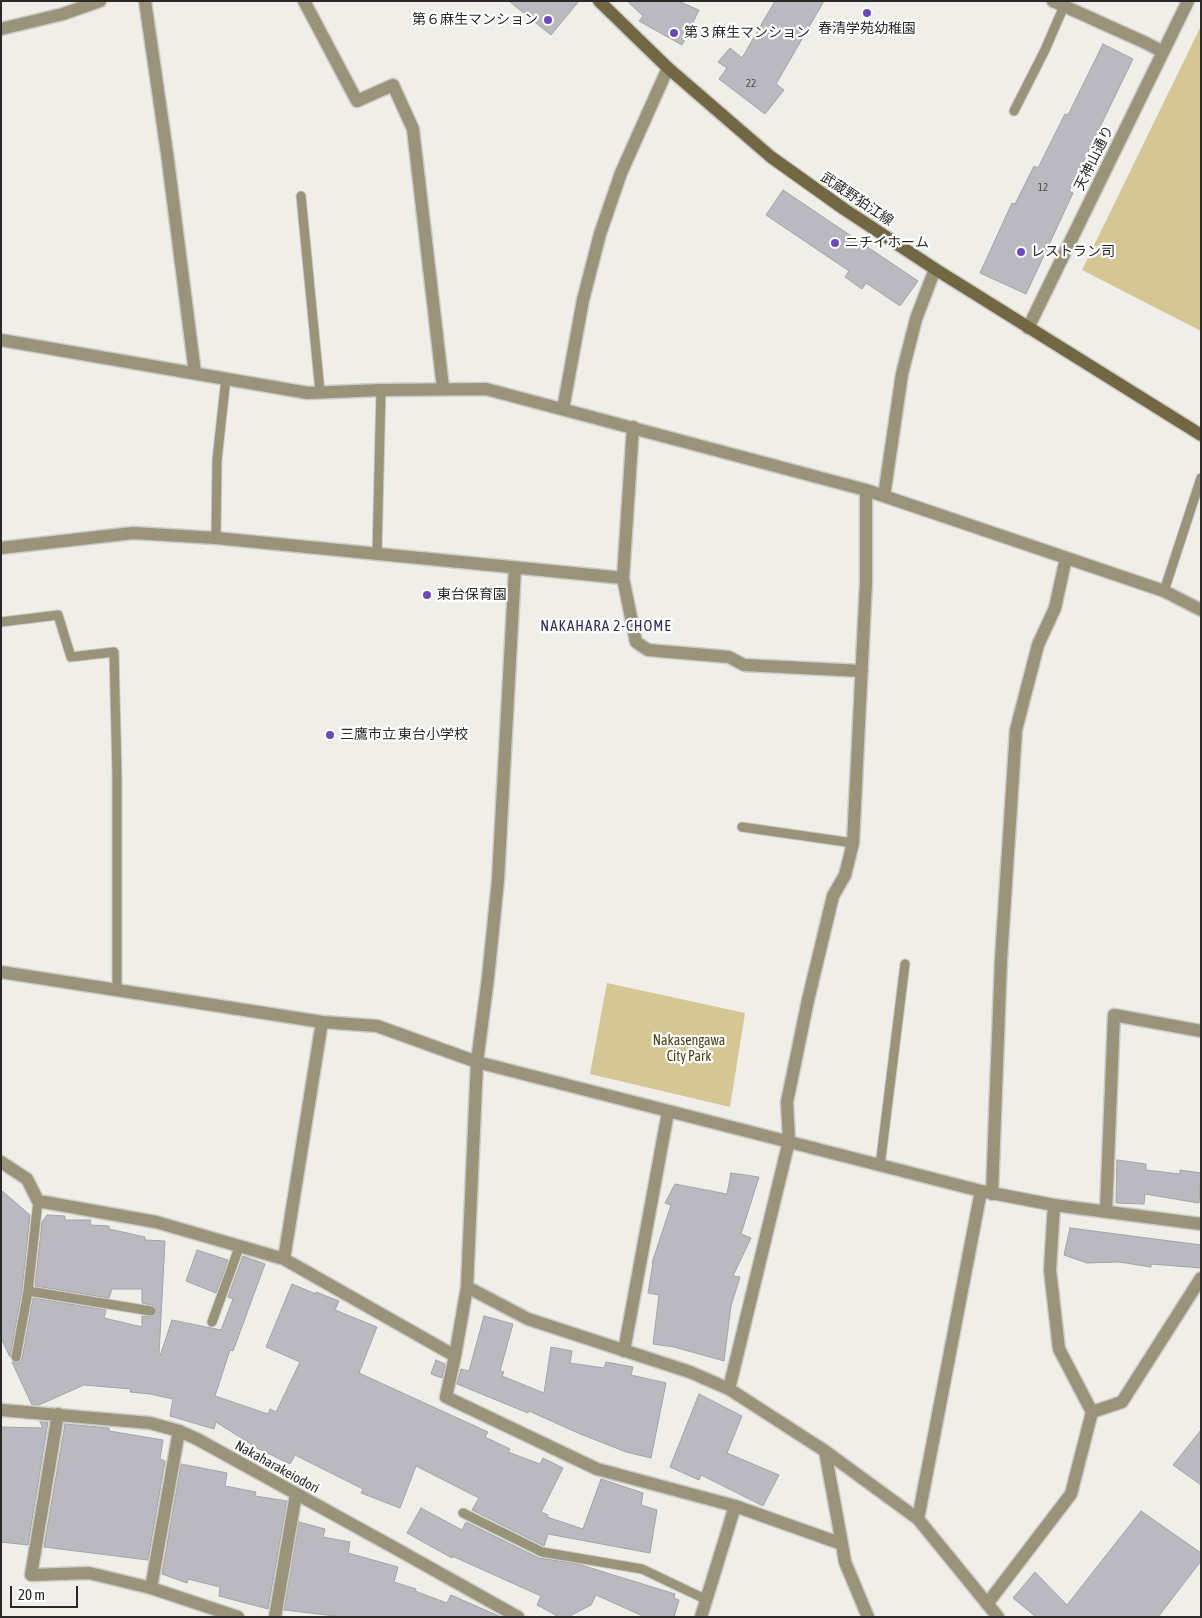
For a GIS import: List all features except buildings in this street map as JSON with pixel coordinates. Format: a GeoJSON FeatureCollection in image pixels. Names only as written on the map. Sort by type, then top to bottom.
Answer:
{"type":"FeatureCollection","features":[{"type":"Feature","properties":{"kind":"main road","name":"武蔵野狛江線"},"geometry":{"type":"LineString","coordinates":[[599,1],[668,68],[771,157],[844,209],[934,269],[1201,435]]}},
{"type":"Feature","properties":{"kind":"street"},"geometry":{"type":"LineString","coordinates":[[1,29],[63,14],[100,1]]}},
{"type":"Feature","properties":{"kind":"street"},"geometry":{"type":"LineString","coordinates":[[145,1],[167,153],[195,373]]}},
{"type":"Feature","properties":{"kind":"street"},"geometry":{"type":"LineString","coordinates":[[304,1],[357,100],[393,85],[413,129],[443,388]]}},
{"type":"Feature","properties":{"kind":"street","name":"天神山通り"},"geometry":{"type":"LineString","coordinates":[[1028,328],[1188,1]]}},
{"type":"Feature","properties":{"kind":"street"},"geometry":{"type":"LineString","coordinates":[[1058,4],[1163,52]]}},
{"type":"Feature","properties":{"kind":"street"},"geometry":{"type":"LineString","coordinates":[[562,408],[583,300],[600,234],[621,173],[668,68]]}},
{"type":"Feature","properties":{"kind":"street"},"geometry":{"type":"LineString","coordinates":[[884,496],[902,374],[916,319],[934,269]]}},
{"type":"Feature","properties":{"kind":"street"},"geometry":{"type":"LineString","coordinates":[[1,340],[308,393],[443,388],[486,389],[866,490],[1164,591],[1201,610]]}},
{"type":"Feature","properties":{"kind":"street"},"geometry":{"type":"LineString","coordinates":[[633,427],[623,578],[636,642],[648,650],[729,656],[744,665],[862,671]]}},
{"type":"Feature","properties":{"kind":"street"},"geometry":{"type":"LineString","coordinates":[[729,1389],[789,1141],[787,1102],[806,1010],[833,896],[845,875],[853,844],[866,582],[866,490]]}},
{"type":"Feature","properties":{"kind":"street"},"geometry":{"type":"LineString","coordinates":[[1,548],[133,533],[216,538],[623,578]]}},
{"type":"Feature","properties":{"kind":"street"},"geometry":{"type":"LineString","coordinates":[[918,1519],[986,1192],[1016,730],[1038,645],[1055,608],[1066,558]]}},
{"type":"Feature","properties":{"kind":"street"},"geometry":{"type":"LineString","coordinates":[[515,568],[498,880],[477,1062],[467,1287],[446,1397],[597,1469],[734,1506],[842,1544]]}},
{"type":"Feature","properties":{"kind":"street"},"geometry":{"type":"LineString","coordinates":[[1,972],[322,1022],[376,1026],[477,1062],[986,1192],[1054,1205],[1201,1224]]}},
{"type":"Feature","properties":{"kind":"street"},"geometry":{"type":"LineString","coordinates":[[1106,1211],[1114,1015],[1201,1031]]}},
{"type":"Feature","properties":{"kind":"street"},"geometry":{"type":"LineString","coordinates":[[284,1259],[322,1022]]}},
{"type":"Feature","properties":{"kind":"street"},"geometry":{"type":"LineString","coordinates":[[624,1351],[668,1112]]}},
{"type":"Feature","properties":{"kind":"street"},"geometry":{"type":"LineString","coordinates":[[1,1162],[27,1179],[38,1201],[156,1222],[284,1259],[455,1356]]}},
{"type":"Feature","properties":{"kind":"street"},"geometry":{"type":"LineString","coordinates":[[987,1604],[1071,1494],[1092,1412],[1059,1349],[1050,1270],[1054,1205]]}},
{"type":"Feature","properties":{"kind":"street"},"geometry":{"type":"LineString","coordinates":[[1092,1412],[1122,1402],[1201,1278]]}},
{"type":"Feature","properties":{"kind":"street"},"geometry":{"type":"LineString","coordinates":[[467,1287],[528,1319],[690,1372],[729,1389],[825,1451],[918,1519],[998,1617]]}},
{"type":"Feature","properties":{"kind":"street","name":"Nakaharakeiodori"},"geometry":{"type":"LineString","coordinates":[[1,1410],[150,1423],[179,1431],[197,1439],[518,1617]]}},
{"type":"Feature","properties":{"kind":"street"},"geometry":{"type":"LineString","coordinates":[[58,1414],[31,1575],[89,1573],[151,1588],[238,1617]]}},
{"type":"Feature","properties":{"kind":"street"},"geometry":{"type":"LineString","coordinates":[[151,1588],[179,1431]]}},
{"type":"Feature","properties":{"kind":"street"},"geometry":{"type":"LineString","coordinates":[[825,1451],[845,1562],[868,1617]]}},
{"type":"Feature","properties":{"kind":"street"},"geometry":{"type":"LineString","coordinates":[[275,1617],[296,1494]]}},
{"type":"Feature","properties":{"kind":"street"},"geometry":{"type":"LineString","coordinates":[[701,1617],[734,1506]]}},
{"type":"Feature","properties":{"kind":"lane"},"geometry":{"type":"LineString","coordinates":[[1014,111],[1045,50],[1058,4]]}},
{"type":"Feature","properties":{"kind":"lane"},"geometry":{"type":"LineString","coordinates":[[302,196],[320,392]]}},
{"type":"Feature","properties":{"kind":"lane"},"geometry":{"type":"LineString","coordinates":[[216,538],[217,460],[226,378]]}},
{"type":"Feature","properties":{"kind":"lane"},"geometry":{"type":"LineString","coordinates":[[377,553],[381,390]]}},
{"type":"Feature","properties":{"kind":"lane"},"geometry":{"type":"LineString","coordinates":[[1164,591],[1201,478]]}},
{"type":"Feature","properties":{"kind":"lane"},"geometry":{"type":"LineString","coordinates":[[1,622],[58,615],[71,656],[114,652],[117,776],[117,991]]}},
{"type":"Feature","properties":{"kind":"lane"},"geometry":{"type":"LineString","coordinates":[[742,828],[853,844]]}},
{"type":"Feature","properties":{"kind":"lane"},"geometry":{"type":"LineString","coordinates":[[880,1166],[905,964]]}},
{"type":"Feature","properties":{"kind":"lane"},"geometry":{"type":"LineString","coordinates":[[16,1357],[28,1291],[38,1201]]}},
{"type":"Feature","properties":{"kind":"lane"},"geometry":{"type":"LineString","coordinates":[[212,1322],[240,1245]]}},
{"type":"Feature","properties":{"kind":"lane"},"geometry":{"type":"LineString","coordinates":[[28,1291],[151,1310]]}},
{"type":"Feature","properties":{"kind":"lane"},"geometry":{"type":"LineString","coordinates":[[463,1513],[542,1552],[642,1569],[705,1600]]}},
{"type":"Feature","properties":{"kind":"green space"},"geometry":{"type":"Polygon","coordinates":[[[1201,26],[1201,331],[1082,270],[1201,26]]]}},
{"type":"Feature","properties":{"kind":"green space","name":"Nakasengawa City Park"},"geometry":{"type":"Polygon","coordinates":[[[607,983],[745,1013],[730,1107],[590,1074],[607,983]]]}},
{"type":"Feature","properties":{"kind":"place","name":"春清学苑幼稚園"},"geometry":{"type":"Point","coordinates":[867,13]}},
{"type":"Feature","properties":{"kind":"place","name":"第６麻生マンション"},"geometry":{"type":"Point","coordinates":[548,20]}},
{"type":"Feature","properties":{"kind":"place","name":"第３麻生マンション"},"geometry":{"type":"Point","coordinates":[674,33]}},
{"type":"Feature","properties":{"kind":"place","name":"ニチイホーム"},"geometry":{"type":"Point","coordinates":[835,243]}},
{"type":"Feature","properties":{"kind":"place","name":"レストラン司"},"geometry":{"type":"Point","coordinates":[1021,252]}},
{"type":"Feature","properties":{"kind":"place","name":"東台保育園"},"geometry":{"type":"Point","coordinates":[427,595]}},
{"type":"Feature","properties":{"kind":"place","name":"三鷹市立 東台小学校"},"geometry":{"type":"Point","coordinates":[330,735]}},
{"type":"Feature","properties":{"kind":"district","name":"NAKAHARA 2-CHOME"},"geometry":{"type":"Point","coordinates":[606,626]}}]}
